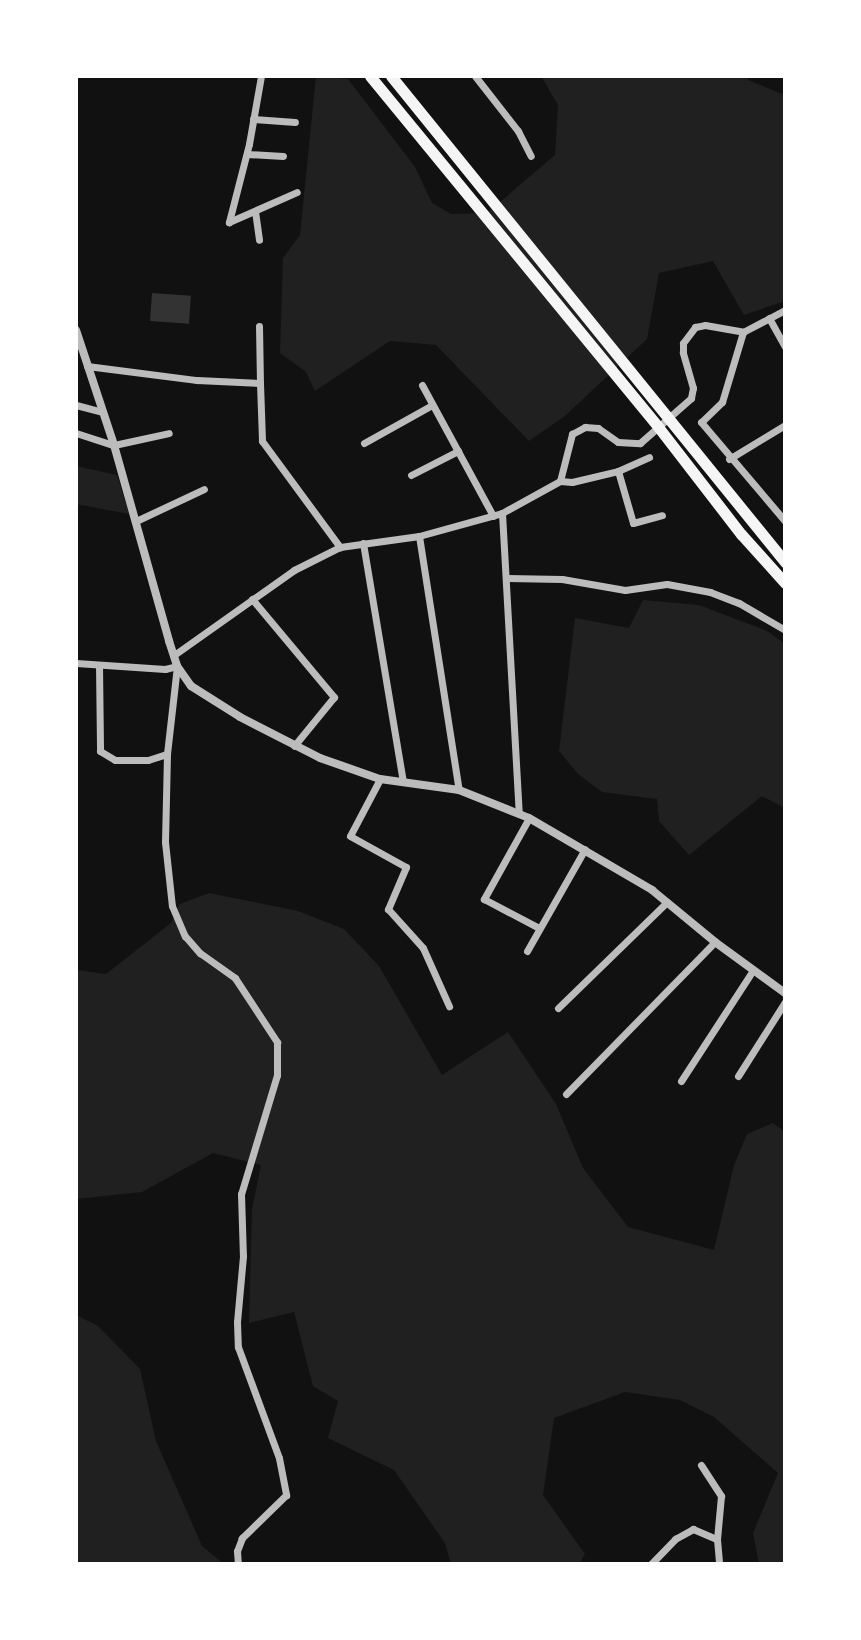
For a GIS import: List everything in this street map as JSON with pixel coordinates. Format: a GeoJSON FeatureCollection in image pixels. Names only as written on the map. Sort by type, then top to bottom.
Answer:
{"type":"FeatureCollection","features":[{"type":"Feature","properties":{"kind":"main road"},"geometry":{"type":"LineString","coordinates":[[370,76],[469,193],[741,534],[785,583]]}},
{"type":"Feature","properties":{"kind":"main road"},"geometry":{"type":"LineString","coordinates":[[391,76],[785,562]]}},
{"type":"Feature","properties":{"kind":"street"},"geometry":{"type":"LineString","coordinates":[[261,76],[247,154],[229,222],[297,192]]}},
{"type":"Feature","properties":{"kind":"street"},"geometry":{"type":"LineString","coordinates":[[475,76],[518,131],[531,156]]}},
{"type":"Feature","properties":{"kind":"street"},"geometry":{"type":"LineString","coordinates":[[253,119],[295,122]]}},
{"type":"Feature","properties":{"kind":"street"},"geometry":{"type":"LineString","coordinates":[[247,154],[283,156]]}},
{"type":"Feature","properties":{"kind":"street"},"geometry":{"type":"LineString","coordinates":[[255,211],[259,240]]}},
{"type":"Feature","properties":{"kind":"street"},"geometry":{"type":"LineString","coordinates":[[560,481],[572,434],[585,427],[598,428],[618,442],[629,445],[640,443],[691,398],[693,388],[683,352],[688,334],[705,325],[743,332],[785,310]]}},
{"type":"Feature","properties":{"kind":"street"},"geometry":{"type":"LineString","coordinates":[[769,318],[785,347]]}},
{"type":"Feature","properties":{"kind":"street"},"geometry":{"type":"LineString","coordinates":[[259,326],[262,441],[340,547]]}},
{"type":"Feature","properties":{"kind":"street"},"geometry":{"type":"LineString","coordinates":[[76,330],[114,445],[177,666],[191,686],[294,746],[380,779],[459,790],[529,818],[585,849],[667,902],[785,993]]}},
{"type":"Feature","properties":{"kind":"street"},"geometry":{"type":"LineString","coordinates":[[743,332],[722,402],[701,422],[729,459],[785,521]]}},
{"type":"Feature","properties":{"kind":"street"},"geometry":{"type":"LineString","coordinates":[[87,366],[197,380],[260,383]]}},
{"type":"Feature","properties":{"kind":"street"},"geometry":{"type":"LineString","coordinates":[[422,385],[493,516]]}},
{"type":"Feature","properties":{"kind":"street"},"geometry":{"type":"LineString","coordinates":[[76,405],[102,412]]}},
{"type":"Feature","properties":{"kind":"street"},"geometry":{"type":"LineString","coordinates":[[364,443],[432,405]]}},
{"type":"Feature","properties":{"kind":"street"},"geometry":{"type":"LineString","coordinates":[[729,459],[785,425]]}},
{"type":"Feature","properties":{"kind":"street"},"geometry":{"type":"LineString","coordinates":[[76,433],[114,445],[169,433]]}},
{"type":"Feature","properties":{"kind":"street"},"geometry":{"type":"LineString","coordinates":[[411,475],[458,451]]}},
{"type":"Feature","properties":{"kind":"street"},"geometry":{"type":"LineString","coordinates":[[174,655],[294,570],[340,547],[419,536],[493,516],[560,481],[572,482],[618,471],[649,457]]}},
{"type":"Feature","properties":{"kind":"street"},"geometry":{"type":"LineString","coordinates":[[618,471],[633,523],[662,515]]}},
{"type":"Feature","properties":{"kind":"street"},"geometry":{"type":"LineString","coordinates":[[136,521],[204,489]]}},
{"type":"Feature","properties":{"kind":"street"},"geometry":{"type":"LineString","coordinates":[[502,513],[519,813]]}},
{"type":"Feature","properties":{"kind":"street"},"geometry":{"type":"LineString","coordinates":[[419,536],[459,790]]}},
{"type":"Feature","properties":{"kind":"street"},"geometry":{"type":"LineString","coordinates":[[363,543],[403,782]]}},
{"type":"Feature","properties":{"kind":"street"},"geometry":{"type":"LineString","coordinates":[[507,578],[562,579],[625,590],[667,584],[710,592],[739,603],[785,630]]}},
{"type":"Feature","properties":{"kind":"street"},"geometry":{"type":"LineString","coordinates":[[252,599],[334,697],[294,746]]}},
{"type":"Feature","properties":{"kind":"street"},"geometry":{"type":"LineString","coordinates":[[76,663],[165,669],[177,666]]}},
{"type":"Feature","properties":{"kind":"street"},"geometry":{"type":"LineString","coordinates":[[99,665],[100,751],[115,760],[148,760],[167,754]]}},
{"type":"Feature","properties":{"kind":"street"},"geometry":{"type":"LineString","coordinates":[[177,666],[167,754],[165,842],[172,906],[185,936],[200,953],[235,978],[249,996],[277,1042],[279,1062],[241,1194],[243,1256],[237,1322],[238,1347],[279,1458],[286,1495],[242,1538],[237,1551],[238,1564]]}},
{"type":"Feature","properties":{"kind":"street"},"geometry":{"type":"LineString","coordinates":[[380,779],[350,836],[406,867],[388,909],[423,948],[449,1006]]}},
{"type":"Feature","properties":{"kind":"street"},"geometry":{"type":"LineString","coordinates":[[529,818],[484,899],[539,928]]}},
{"type":"Feature","properties":{"kind":"street"},"geometry":{"type":"LineString","coordinates":[[527,951],[585,849]]}},
{"type":"Feature","properties":{"kind":"street"},"geometry":{"type":"LineString","coordinates":[[558,1008],[667,902]]}},
{"type":"Feature","properties":{"kind":"street"},"geometry":{"type":"LineString","coordinates":[[566,1094],[715,942]]}},
{"type":"Feature","properties":{"kind":"street"},"geometry":{"type":"LineString","coordinates":[[681,1081],[753,970]]}},
{"type":"Feature","properties":{"kind":"street"},"geometry":{"type":"LineString","coordinates":[[738,1076],[785,1002]]}},
{"type":"Feature","properties":{"kind":"street"},"geometry":{"type":"LineString","coordinates":[[701,1465],[721,1496],[717,1539],[719,1564]]}},
{"type":"Feature","properties":{"kind":"street"},"geometry":{"type":"LineString","coordinates":[[651,1564],[675,1539],[693,1529],[717,1539]]}},
{"type":"Feature","properties":{"kind":"shaded area"},"geometry":{"type":"Polygon","coordinates":[[[316,76],[348,79],[415,167],[432,203],[451,214],[487,213],[555,155],[558,105],[541,76],[747,76],[748,80],[785,95],[785,301],[744,315],[713,261],[659,273],[647,339],[565,416],[529,441],[436,345],[390,341],[315,391],[306,372],[280,353],[283,258],[300,235],[316,76]]]}},
{"type":"Feature","properties":{"kind":"shaded area"},"geometry":{"type":"Polygon","coordinates":[[[152,293],[191,296],[189,324],[150,321],[152,293]]]}},
{"type":"Feature","properties":{"kind":"shaded area"},"geometry":{"type":"Polygon","coordinates":[[[76,466],[117,475],[129,514],[76,504],[76,466]]]}},
{"type":"Feature","properties":{"kind":"shaded area"},"geometry":{"type":"Polygon","coordinates":[[[643,600],[699,605],[767,631],[785,644],[785,808],[762,796],[689,855],[659,821],[657,799],[602,792],[578,774],[559,751],[575,618],[629,628],[643,600]]]}},
{"type":"Feature","properties":{"kind":"shaded area"},"geometry":{"type":"Polygon","coordinates":[[[209,893],[298,911],[344,929],[379,966],[442,1075],[508,1032],[556,1104],[583,1168],[628,1227],[714,1250],[734,1165],[747,1134],[773,1123],[785,1132],[785,1564],[759,1564],[753,1533],[778,1473],[714,1417],[680,1400],[625,1392],[554,1418],[543,1495],[585,1554],[579,1564],[451,1564],[445,1543],[394,1470],[328,1438],[338,1401],[313,1386],[294,1312],[249,1323],[252,1209],[261,1165],[213,1153],[142,1192],[76,1199],[76,970],[106,974],[171,923],[180,904],[209,893]]]}},
{"type":"Feature","properties":{"kind":"shaded area"},"geometry":{"type":"Polygon","coordinates":[[[76,1315],[98,1326],[140,1369],[156,1441],[202,1546],[224,1564],[76,1564],[76,1315]]]}}]}
